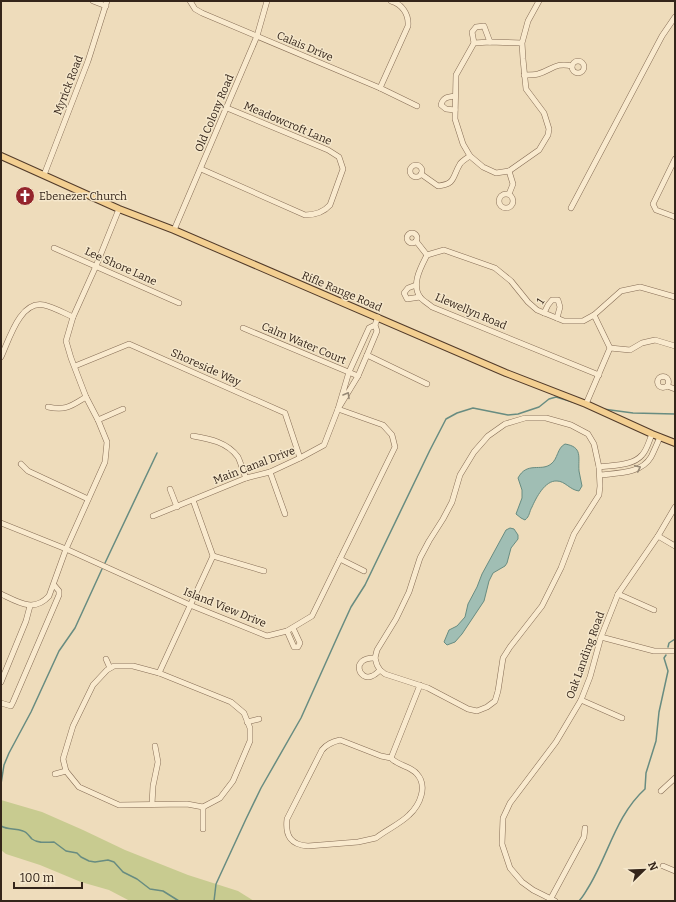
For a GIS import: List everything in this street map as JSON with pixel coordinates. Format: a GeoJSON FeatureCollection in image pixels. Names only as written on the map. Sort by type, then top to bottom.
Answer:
{"type":"FeatureCollection","features":[{"type":"Feature","properties":{"kind":"main road","name":"Rifle Range Road"},"geometry":{"type":"LineString","coordinates":[[1,156],[119,209],[174,230],[506,373],[586,404],[675,443]]}},
{"type":"Feature","properties":{"kind":"street"},"geometry":{"type":"LineString","coordinates":[[93,1],[107,4]]}},
{"type":"Feature","properties":{"kind":"street","name":"Calais Drive"},"geometry":{"type":"LineString","coordinates":[[190,1],[195,9],[202,13],[380,88],[417,106]]}},
{"type":"Feature","properties":{"kind":"street","name":"Old Colony Road"},"geometry":{"type":"LineString","coordinates":[[174,230],[257,36],[267,1]]}},
{"type":"Feature","properties":{"kind":"street"},"geometry":{"type":"LineString","coordinates":[[380,88],[408,26],[408,19],[401,6],[391,1]]}},
{"type":"Feature","properties":{"kind":"street"},"geometry":{"type":"LineString","coordinates":[[490,42],[484,26],[476,27],[472,32],[474,43],[456,75],[455,119],[463,144],[470,156],[483,167],[496,172],[509,171],[539,150],[548,135],[549,129],[544,114],[526,89],[524,75],[522,43],[528,21],[539,1]]}},
{"type":"Feature","properties":{"kind":"street","name":"Myrick Road"},"geometry":{"type":"LineString","coordinates":[[44,175],[88,61],[107,4]]}},
{"type":"Feature","properties":{"kind":"street"},"geometry":{"type":"LineString","coordinates":[[571,208],[662,36],[675,17]]}},
{"type":"Feature","properties":{"kind":"street"},"geometry":{"type":"LineString","coordinates":[[474,43],[522,43]]}},
{"type":"Feature","properties":{"kind":"street"},"geometry":{"type":"LineString","coordinates":[[524,75],[538,74],[563,64],[572,66]]}},
{"type":"Feature","properties":{"kind":"street"},"geometry":{"type":"LineString","coordinates":[[455,96],[447,97],[442,100],[441,105],[446,110],[455,110]]}},
{"type":"Feature","properties":{"kind":"street","name":"Meadowcroft Lane"},"geometry":{"type":"LineString","coordinates":[[200,169],[305,215],[320,213],[326,210],[330,205],[343,169],[339,157],[328,150],[227,108]]}},
{"type":"Feature","properties":{"kind":"street"},"geometry":{"type":"LineString","coordinates":[[421,174],[438,186],[446,185],[453,180],[460,164],[470,156]]}},
{"type":"Feature","properties":{"kind":"street"},"geometry":{"type":"LineString","coordinates":[[675,159],[653,203],[656,210],[675,217]]}},
{"type":"Feature","properties":{"kind":"street"},"geometry":{"type":"LineString","coordinates":[[509,171],[513,184],[509,194]]}},
{"type":"Feature","properties":{"kind":"street"},"geometry":{"type":"LineString","coordinates":[[1,594],[30,606],[44,602],[49,596],[66,549],[105,462],[107,442],[86,397],[66,341],[73,317],[119,209]]}},
{"type":"Feature","properties":{"kind":"street"},"geometry":{"type":"LineString","coordinates":[[416,241],[427,255]]}},
{"type":"Feature","properties":{"kind":"street","name":"Lee Shore Lane"},"geometry":{"type":"LineString","coordinates":[[54,248],[179,303]]}},
{"type":"Feature","properties":{"kind":"street"},"geometry":{"type":"LineString","coordinates":[[420,297],[407,299],[404,294],[408,288],[416,285],[427,255],[444,250],[495,268],[511,281],[528,302],[537,310],[564,322],[583,321],[594,315],[621,291],[640,287],[675,297]]}},
{"type":"Feature","properties":{"kind":"street","name":"Llewellyn Road"},"geometry":{"type":"LineString","coordinates":[[416,285],[420,297],[432,307],[599,374]]}},
{"type":"Feature","properties":{"kind":"street","name":"1"},"geometry":{"type":"LineString","coordinates":[[544,313],[552,300],[558,300],[560,307],[557,318]]}},
{"type":"Feature","properties":{"kind":"street"},"geometry":{"type":"LineString","coordinates":[[1,357],[19,317],[30,306],[43,304],[73,317]]}},
{"type":"Feature","properties":{"kind":"street"},"geometry":{"type":"LineString","coordinates":[[586,404],[610,348],[594,315]]}},
{"type":"Feature","properties":{"kind":"street","name":"Main Canal Drive"},"geometry":{"type":"LineString","coordinates":[[338,409],[358,376],[376,332],[375,325],[378,317]]}},
{"type":"Feature","properties":{"kind":"street","name":"Main Canal Drive"},"geometry":{"type":"LineString","coordinates":[[153,516],[246,478],[270,472],[324,445],[338,409],[349,372],[369,328],[375,325]]}},
{"type":"Feature","properties":{"kind":"street","name":"Calm Water Court"},"geometry":{"type":"LineString","coordinates":[[243,328],[358,376]]}},
{"type":"Feature","properties":{"kind":"street"},"geometry":{"type":"LineString","coordinates":[[610,348],[630,350],[642,343],[655,340],[675,346]]}},
{"type":"Feature","properties":{"kind":"street","name":"Shoreside Way"},"geometry":{"type":"LineString","coordinates":[[75,366],[129,344],[285,414],[300,458]]}},
{"type":"Feature","properties":{"kind":"street"},"geometry":{"type":"LineString","coordinates":[[367,355],[427,384]]}},
{"type":"Feature","properties":{"kind":"street"},"geometry":{"type":"LineString","coordinates":[[667,386],[675,389]]}},
{"type":"Feature","properties":{"kind":"street"},"geometry":{"type":"LineString","coordinates":[[48,407],[59,410],[71,406],[86,397]]}},
{"type":"Feature","properties":{"kind":"street"},"geometry":{"type":"LineString","coordinates":[[98,420],[124,409]]}},
{"type":"Feature","properties":{"kind":"street","name":"Island View Drive"},"geometry":{"type":"LineString","coordinates":[[1,522],[66,549],[190,605],[266,636],[287,631],[312,616],[395,447],[392,435],[383,426],[338,409]]}},
{"type":"Feature","properties":{"kind":"street"},"geometry":{"type":"LineString","coordinates":[[525,418],[546,418],[565,423],[588,434],[594,444],[599,467],[599,495],[574,534],[561,568],[542,606],[503,658],[495,701],[487,708],[477,711],[468,709],[446,696],[420,685],[384,674],[380,670],[375,658],[377,650],[396,619],[409,592],[420,558],[428,541],[443,519],[452,502],[460,475],[474,452],[488,436],[505,424],[525,418]]}},
{"type":"Feature","properties":{"kind":"street"},"geometry":{"type":"LineString","coordinates":[[599,467],[630,463],[638,459],[643,454],[652,434]]}},
{"type":"Feature","properties":{"kind":"street"},"geometry":{"type":"LineString","coordinates":[[193,436],[211,440],[227,446],[238,458],[246,478]]}},
{"type":"Feature","properties":{"kind":"street"},"geometry":{"type":"LineString","coordinates":[[600,475],[632,471],[643,466],[650,458],[660,437]]}},
{"type":"Feature","properties":{"kind":"street"},"geometry":{"type":"LineString","coordinates":[[21,464],[28,472],[88,499]]}},
{"type":"Feature","properties":{"kind":"street"},"geometry":{"type":"LineString","coordinates":[[270,472],[285,514]]}},
{"type":"Feature","properties":{"kind":"street"},"geometry":{"type":"LineString","coordinates":[[170,489],[177,507]]}},
{"type":"Feature","properties":{"kind":"street"},"geometry":{"type":"LineString","coordinates":[[159,673],[213,556],[193,500]]}},
{"type":"Feature","properties":{"kind":"street","name":"Oak Landing Road"},"geometry":{"type":"LineString","coordinates":[[551,900],[522,882],[510,868],[502,844],[503,818],[510,803],[556,742],[581,700],[618,594],[658,536],[675,507]]}},
{"type":"Feature","properties":{"kind":"street"},"geometry":{"type":"LineString","coordinates":[[658,536],[675,546]]}},
{"type":"Feature","properties":{"kind":"street"},"geometry":{"type":"LineString","coordinates":[[213,556],[264,571]]}},
{"type":"Feature","properties":{"kind":"street"},"geometry":{"type":"LineString","coordinates":[[340,559],[364,571]]}},
{"type":"Feature","properties":{"kind":"street"},"geometry":{"type":"LineString","coordinates":[[1,702],[11,706],[13,702],[59,595],[59,591],[54,585]]}},
{"type":"Feature","properties":{"kind":"street"},"geometry":{"type":"LineString","coordinates":[[618,594],[654,610]]}},
{"type":"Feature","properties":{"kind":"street"},"geometry":{"type":"LineString","coordinates":[[1,682],[26,621],[30,606]]}},
{"type":"Feature","properties":{"kind":"street"},"geometry":{"type":"LineString","coordinates":[[287,631],[294,647],[298,647],[300,643],[293,628]]}},
{"type":"Feature","properties":{"kind":"street"},"geometry":{"type":"LineString","coordinates":[[602,637],[654,651],[675,651]]}},
{"type":"Feature","properties":{"kind":"street"},"geometry":{"type":"LineString","coordinates":[[106,658],[110,668]]}},
{"type":"Feature","properties":{"kind":"street"},"geometry":{"type":"LineString","coordinates":[[375,658],[367,658],[363,660],[359,666],[359,671],[364,676],[370,677],[380,670]]}},
{"type":"Feature","properties":{"kind":"street"},"geometry":{"type":"LineString","coordinates":[[114,666],[133,666],[159,673],[231,702],[244,713],[250,728],[250,741],[233,781],[220,798],[203,807],[187,804],[119,805],[79,787],[66,771],[63,759],[73,726],[93,685],[107,670],[114,666]]}},
{"type":"Feature","properties":{"kind":"street"},"geometry":{"type":"LineString","coordinates":[[391,758],[420,685]]}},
{"type":"Feature","properties":{"kind":"street"},"geometry":{"type":"LineString","coordinates":[[581,700],[622,718]]}},
{"type":"Feature","properties":{"kind":"street"},"geometry":{"type":"LineString","coordinates":[[248,722],[259,719]]}},
{"type":"Feature","properties":{"kind":"street"},"geometry":{"type":"LineString","coordinates":[[340,740],[381,756],[391,758],[395,762],[410,768],[417,773],[422,783],[423,790],[421,796],[408,816],[376,838],[370,840],[308,846],[300,845],[292,840],[286,829],[287,819],[322,750],[326,745],[340,740]]}},
{"type":"Feature","properties":{"kind":"street"},"geometry":{"type":"LineString","coordinates":[[152,804],[153,786],[158,762],[155,746]]}},
{"type":"Feature","properties":{"kind":"street"},"geometry":{"type":"LineString","coordinates":[[55,774],[66,771]]}},
{"type":"Feature","properties":{"kind":"street"},"geometry":{"type":"LineString","coordinates":[[661,791],[675,778]]}},
{"type":"Feature","properties":{"kind":"street"},"geometry":{"type":"LineString","coordinates":[[203,807],[203,829]]}},
{"type":"Feature","properties":{"kind":"street"},"geometry":{"type":"LineString","coordinates":[[551,900],[584,838],[584,828]]}},
{"type":"Feature","properties":{"kind":"street"},"geometry":{"type":"LineString","coordinates":[[663,866],[675,871]]}},
{"type":"Feature","properties":{"kind":"green space"},"geometry":{"type":"Polygon","coordinates":[[[1,800],[42,812],[125,850],[188,875],[238,891],[254,901],[130,901],[109,890],[81,882],[40,865],[6,854],[1,850],[1,800]]]}},
{"type":"Feature","properties":{"kind":"water"},"geometry":{"type":"Polygon","coordinates":[[[565,444],[571,445],[577,450],[582,486],[579,491],[560,481],[553,481],[549,483],[539,495],[527,518],[525,520],[521,518],[516,514],[522,498],[522,490],[518,478],[522,473],[530,468],[543,467],[551,464],[560,448],[565,444]]]}},
{"type":"Feature","properties":{"kind":"water"},"geometry":{"type":"Polygon","coordinates":[[[510,528],[514,529],[518,535],[518,539],[511,548],[507,563],[505,566],[493,573],[489,581],[484,601],[462,634],[455,642],[447,645],[444,642],[449,630],[457,626],[465,617],[468,604],[482,574],[506,530],[510,528]]]}},
{"type":"Feature","properties":{"kind":"waterway"},"geometry":{"type":"LineString","coordinates":[[214,901],[216,884],[246,819],[261,788],[301,718],[351,607],[365,585],[446,419],[457,413],[473,408],[508,415],[518,414],[539,407],[549,399],[556,397],[576,403]]}},
{"type":"Feature","properties":{"kind":"waterway"},"geometry":{"type":"LineString","coordinates":[[603,409],[633,413],[675,414]]}},
{"type":"Feature","properties":{"kind":"waterway"},"geometry":{"type":"LineString","coordinates":[[105,563],[157,453]]}},
{"type":"Feature","properties":{"kind":"waterway"},"geometry":{"type":"LineString","coordinates":[[1,784],[4,765],[9,753],[31,712],[59,651],[75,628],[102,569]]}},
{"type":"Feature","properties":{"kind":"waterway"},"geometry":{"type":"LineString","coordinates":[[668,647],[669,643],[675,639]]}},
{"type":"Feature","properties":{"kind":"waterway"},"geometry":{"type":"LineString","coordinates":[[579,901],[595,876],[619,823],[635,799],[645,789],[646,773],[656,741],[659,712],[668,671],[664,658],[666,655]]}},
{"type":"Feature","properties":{"kind":"waterway"},"geometry":{"type":"LineString","coordinates":[[1,826],[27,833],[37,842],[54,842],[66,851],[77,853],[89,861],[95,862],[108,860],[114,862],[123,872],[137,879],[150,889],[163,891],[179,901]]}},
{"type":"Feature","properties":{"kind":"place","name":"Ebenezer Church"},"geometry":{"type":"Point","coordinates":[25,196]}}]}
